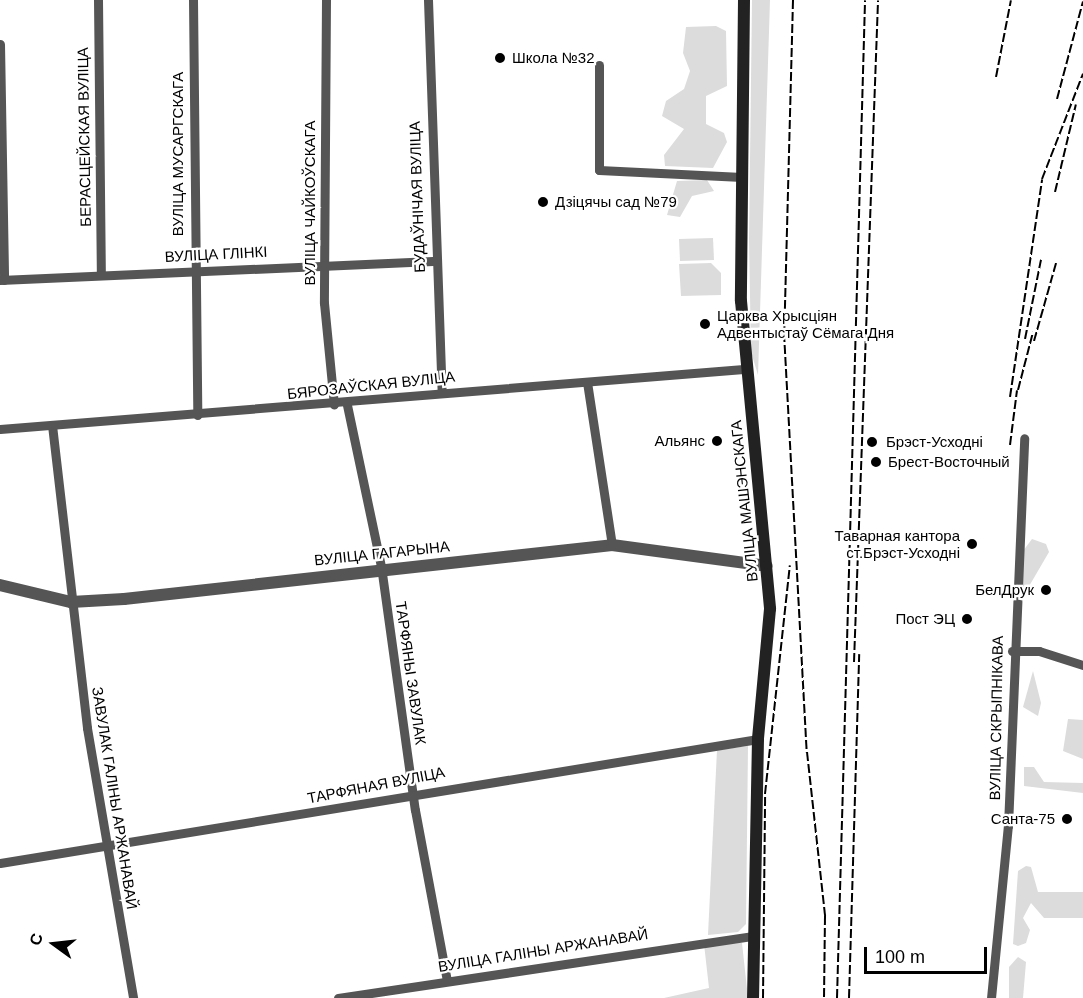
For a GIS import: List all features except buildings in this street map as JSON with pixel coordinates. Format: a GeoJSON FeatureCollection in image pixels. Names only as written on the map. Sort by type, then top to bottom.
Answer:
{"type":"FeatureCollection","features":[{"type":"Feature","properties":{"kind":"main road","name":"ВУЛІЦА МАШЭНСКАГА"},"geometry":{"type":"LineString","coordinates":[[744,0],[742,177],[744,369],[770,616],[758,739],[753,998]]}},
{"type":"Feature","properties":{"kind":"street","name":"БЕРАСЦЕЙСКАЯ ВУЛІЦА"},"geometry":{"type":"LineString","coordinates":[[98,0],[101,274]]}},
{"type":"Feature","properties":{"kind":"street","name":"ВУЛІЦА МУСАРГСКАГА"},"geometry":{"type":"LineString","coordinates":[[193,0],[197,415]]}},
{"type":"Feature","properties":{"kind":"street","name":"ВУЛІЦА ЧАЙКОЎСКАГА"},"geometry":{"type":"LineString","coordinates":[[326,0],[326,369],[334,405]]}},
{"type":"Feature","properties":{"kind":"street","name":"БУДАЎНІЧАЯ ВУЛІЦА"},"geometry":{"type":"LineString","coordinates":[[428,0],[433,261],[442,393]]}},
{"type":"Feature","properties":{"kind":"street"},"geometry":{"type":"LineString","coordinates":[[0,44],[2,280]]}},
{"type":"Feature","properties":{"kind":"street"},"geometry":{"type":"LineString","coordinates":[[599,65],[599,170],[742,177]]}},
{"type":"Feature","properties":{"kind":"street","name":"ВУЛІЦА ГЛІНКІ"},"geometry":{"type":"LineString","coordinates":[[2,280],[433,261]]}},
{"type":"Feature","properties":{"kind":"street","name":"БЯРОЗАЎСКАЯ ВУЛІЦА"},"geometry":{"type":"LineString","coordinates":[[0,429],[347,405],[442,393],[744,369]]}},
{"type":"Feature","properties":{"kind":"street"},"geometry":{"type":"LineString","coordinates":[[587,382],[612,545]]}},
{"type":"Feature","properties":{"kind":"street","name":"ТАРФЯНЫ ЗАВУЛАК"},"geometry":{"type":"LineString","coordinates":[[347,405],[381,566],[412,793],[447,981]]}},
{"type":"Feature","properties":{"kind":"street","name":"ЗАВУЛАК ГАЛІНЫ АРЖАНАВАЙ"},"geometry":{"type":"LineString","coordinates":[[52,425],[71,602],[105,846],[133,998]]}},
{"type":"Feature","properties":{"kind":"street","name":"ВУЛІЦА СКРЫПНІКАВА"},"geometry":{"type":"LineString","coordinates":[[991,998],[1008,826],[1012,651],[1024,438]]}},
{"type":"Feature","properties":{"kind":"street","name":"ВУЛІЦА ГАГАРЫНА"},"geometry":{"type":"LineString","coordinates":[[0,585],[71,602],[381,566],[612,545],[766,566]]}},
{"type":"Feature","properties":{"kind":"street"},"geometry":{"type":"LineString","coordinates":[[1012,651],[1039,651],[1083,665]]}},
{"type":"Feature","properties":{"kind":"street","name":"ТАРФЯНАЯ ВУЛІЦА"},"geometry":{"type":"LineString","coordinates":[[0,863],[412,793],[758,739]]}},
{"type":"Feature","properties":{"kind":"street","name":"ВУЛІЦА ГАЛІНЫ АРЖАНАВАЙ"},"geometry":{"type":"LineString","coordinates":[[338,998],[753,936]]}},
{"type":"Feature","properties":{"kind":"shaded area"},"geometry":{"type":"Polygon","coordinates":[[[752,0],[770,0],[758,375],[751,352],[749,240],[752,0]]]}},
{"type":"Feature","properties":{"kind":"shaded area"},"geometry":{"type":"Polygon","coordinates":[[[716,26],[726,31],[727,86],[706,96],[706,124],[724,133],[727,142],[713,168],[665,166],[664,155],[684,129],[662,116],[666,101],[684,89],[690,71],[683,53],[686,27],[716,26]]]}},
{"type":"Feature","properties":{"kind":"shaded area"},"geometry":{"type":"Polygon","coordinates":[[[707,180],[714,191],[692,196],[680,217],[667,215],[677,181],[707,180]]]}},
{"type":"Feature","properties":{"kind":"shaded area"},"geometry":{"type":"Polygon","coordinates":[[[713,238],[714,260],[680,261],[679,239],[713,238]]]}},
{"type":"Feature","properties":{"kind":"shaded area"},"geometry":{"type":"Polygon","coordinates":[[[711,263],[721,273],[721,295],[681,296],[679,264],[711,263]]]}},
{"type":"Feature","properties":{"kind":"shaded area"},"geometry":{"type":"Polygon","coordinates":[[[1032,539],[1046,544],[1049,552],[1021,600],[1023,551],[1032,539]]]}},
{"type":"Feature","properties":{"kind":"shaded area"},"geometry":{"type":"Polygon","coordinates":[[[1033,671],[1041,703],[1038,716],[1023,707],[1033,671]]]}},
{"type":"Feature","properties":{"kind":"shaded area"},"geometry":{"type":"Polygon","coordinates":[[[1068,719],[1083,720],[1083,759],[1063,751],[1068,719]]]}},
{"type":"Feature","properties":{"kind":"shaded area"},"geometry":{"type":"Polygon","coordinates":[[[748,746],[746,924],[738,932],[708,935],[717,750],[748,746]]]}},
{"type":"Feature","properties":{"kind":"shaded area"},"geometry":{"type":"Polygon","coordinates":[[[1024,767],[1034,767],[1044,782],[1083,783],[1083,793],[1024,786],[1024,767]]]}},
{"type":"Feature","properties":{"kind":"shaded area"},"geometry":{"type":"Polygon","coordinates":[[[1026,866],[1031,867],[1038,892],[1083,892],[1083,918],[1044,918],[1031,903],[1023,918],[1030,930],[1026,943],[1018,946],[1013,944],[1018,871],[1026,866]]]}},
{"type":"Feature","properties":{"kind":"shaded area"},"geometry":{"type":"Polygon","coordinates":[[[742,943],[748,998],[664,998],[709,988],[704,944],[742,943]]]}},
{"type":"Feature","properties":{"kind":"shaded area"},"geometry":{"type":"Polygon","coordinates":[[[1018,957],[1026,962],[1023,998],[1009,998],[1009,967],[1018,957]]]}},
{"type":"Feature","properties":{"kind":"railway"},"geometry":{"type":"LineString","coordinates":[[793,0],[784,333],[807,752],[825,916],[824,998]]}},
{"type":"Feature","properties":{"kind":"railway"},"geometry":{"type":"LineString","coordinates":[[837,998],[865,0]]}},
{"type":"Feature","properties":{"kind":"railway"},"geometry":{"type":"LineString","coordinates":[[854,662],[878,0]]}},
{"type":"Feature","properties":{"kind":"railway"},"geometry":{"type":"LineString","coordinates":[[996,77],[1011,0]]}},
{"type":"Feature","properties":{"kind":"railway"},"geometry":{"type":"LineString","coordinates":[[1057,99],[1083,1]]}},
{"type":"Feature","properties":{"kind":"railway"},"geometry":{"type":"LineString","coordinates":[[1010,397],[1042,179],[1083,74]]}},
{"type":"Feature","properties":{"kind":"railway"},"geometry":{"type":"LineString","coordinates":[[1055,192],[1076,104]]}},
{"type":"Feature","properties":{"kind":"railway"},"geometry":{"type":"LineString","coordinates":[[1025,339],[1041,260]]}},
{"type":"Feature","properties":{"kind":"railway"},"geometry":{"type":"LineString","coordinates":[[1034,341],[1056,263]]}},
{"type":"Feature","properties":{"kind":"railway"},"geometry":{"type":"LineString","coordinates":[[1018,390],[1033,332]]}},
{"type":"Feature","properties":{"kind":"railway"},"geometry":{"type":"LineString","coordinates":[[1010,445],[1017,390]]}},
{"type":"Feature","properties":{"kind":"railway"},"geometry":{"type":"LineString","coordinates":[[763,998],[765,794],[790,565]]}},
{"type":"Feature","properties":{"kind":"railway"},"geometry":{"type":"LineString","coordinates":[[849,998],[859,654]]}},
{"type":"Feature","properties":{"kind":"place","name":"Школа №32"},"geometry":{"type":"Point","coordinates":[500,58]}},
{"type":"Feature","properties":{"kind":"place","name":"Дзіцячы сад №79"},"geometry":{"type":"Point","coordinates":[543,202]}},
{"type":"Feature","properties":{"kind":"place","name":"Царква Хрысціян Адвентыстаў Сёмага Дня"},"geometry":{"type":"Point","coordinates":[705,324]}},
{"type":"Feature","properties":{"kind":"place","name":"Альянс"},"geometry":{"type":"Point","coordinates":[717,441]}},
{"type":"Feature","properties":{"kind":"place","name":"Брэст-Усходні"},"geometry":{"type":"Point","coordinates":[872,442]}},
{"type":"Feature","properties":{"kind":"place","name":"Брест-Восточный"},"geometry":{"type":"Point","coordinates":[876,462]}},
{"type":"Feature","properties":{"kind":"place","name":"Таварная кантора ст.Брэст-Усходні"},"geometry":{"type":"Point","coordinates":[972,544]}},
{"type":"Feature","properties":{"kind":"place","name":"БелДрук"},"geometry":{"type":"Point","coordinates":[1046,590]}},
{"type":"Feature","properties":{"kind":"place","name":"Пост ЭЦ"},"geometry":{"type":"Point","coordinates":[967,619]}},
{"type":"Feature","properties":{"kind":"place","name":"Санта-75"},"geometry":{"type":"Point","coordinates":[1067,819]}}]}
